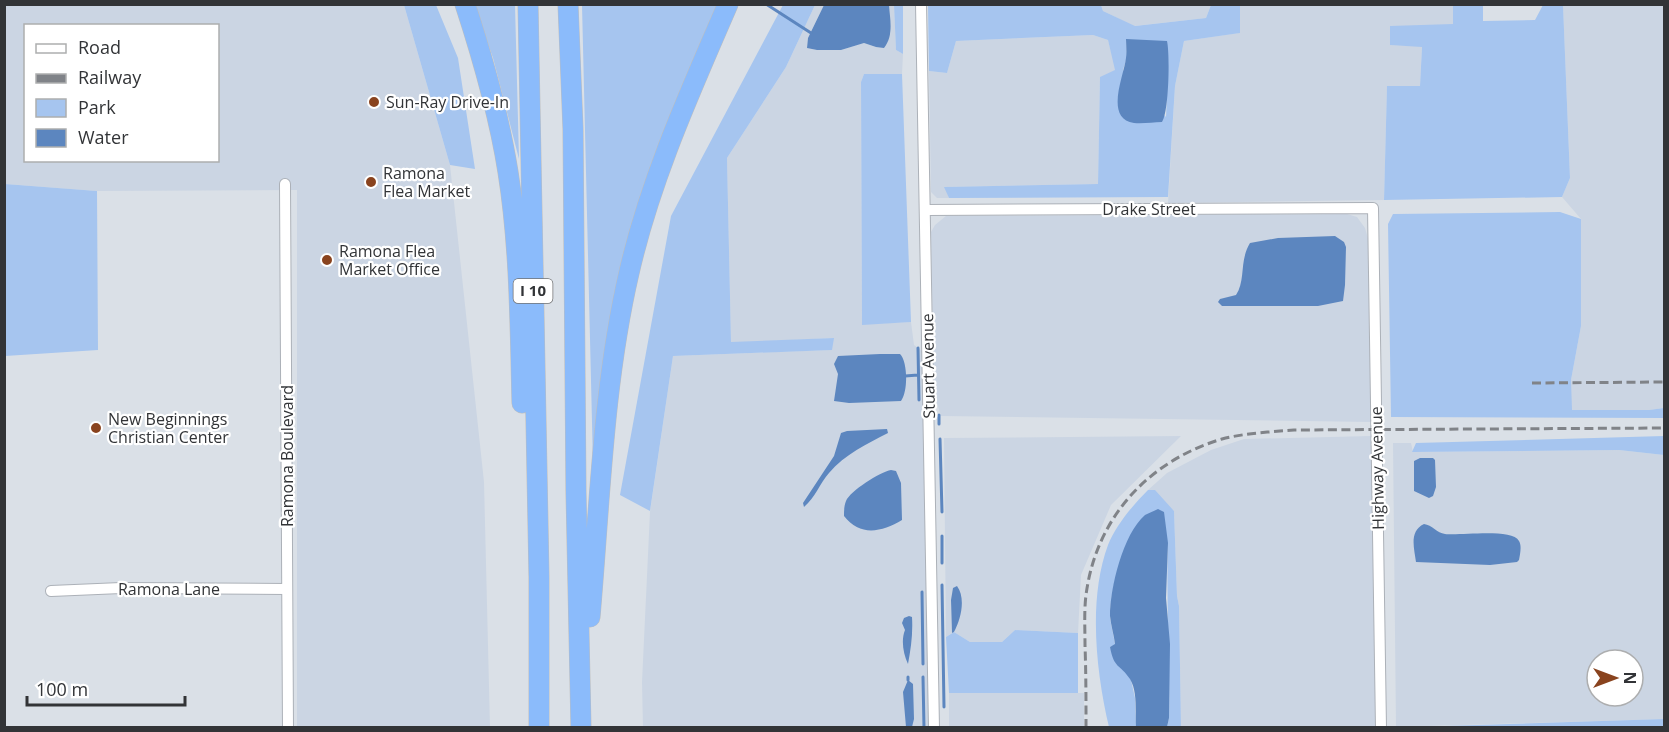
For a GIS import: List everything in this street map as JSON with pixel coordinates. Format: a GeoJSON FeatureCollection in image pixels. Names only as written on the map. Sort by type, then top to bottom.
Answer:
{"type":"FeatureCollection","features":[{"type":"Feature","properties":{"kind":"highway"},"geometry":{"type":"LineString","coordinates":[[465,4],[483,58],[508,172],[518,262],[523,454],[539,577]]}},
{"type":"Feature","properties":{"kind":"highway","name":"I 10"},"geometry":{"type":"LineString","coordinates":[[528,4],[539,577],[539,728]]}},
{"type":"Feature","properties":{"kind":"highway","name":"I 10"},"geometry":{"type":"LineString","coordinates":[[568,4],[573,129],[581,728]]}},
{"type":"Feature","properties":{"kind":"highway"},"geometry":{"type":"LineString","coordinates":[[580,672],[589,626],[608,405],[617,331],[629,273],[644,216],[683,110],[728,4]]}},
{"type":"Feature","properties":{"kind":"highway"},"geometry":{"type":"LineString","coordinates":[[683,110],[743,4]]}},
{"type":"Feature","properties":{"kind":"street","name":"Stuart Avenue"},"geometry":{"type":"LineString","coordinates":[[921,4],[934,728]]}},
{"type":"Feature","properties":{"kind":"street","name":"Ramona Boulevard"},"geometry":{"type":"LineString","coordinates":[[285,184],[288,728]]}},
{"type":"Feature","properties":{"kind":"street","name":"Drake Street"},"geometry":{"type":"LineString","coordinates":[[926,210],[1373,208]]}},
{"type":"Feature","properties":{"kind":"street","name":"Highway Avenue"},"geometry":{"type":"LineString","coordinates":[[1373,208],[1381,728]]}},
{"type":"Feature","properties":{"kind":"street","name":"Ramona Lane"},"geometry":{"type":"LineString","coordinates":[[51,591],[121,588],[287,588]]}},
{"type":"Feature","properties":{"kind":"shaded area"},"geometry":{"type":"Polygon","coordinates":[[[4,5],[404,5],[450,165],[484,482],[490,727],[297,727],[297,190],[97,191],[5,184],[4,5]]]}},
{"type":"Feature","properties":{"kind":"shaded area"},"geometry":{"type":"Polygon","coordinates":[[[815,5],[824,5],[808,38],[807,48],[841,50],[864,43],[876,47],[891,33],[889,5],[894,5],[896,50],[903,54],[902,74],[864,74],[861,82],[862,324],[911,322],[914,345],[922,351],[929,727],[643,728],[642,682],[650,512],[673,356],[831,350],[833,338],[731,343],[727,158],[786,67],[815,5]]]}},
{"type":"Feature","properties":{"kind":"shaded area"},"geometry":{"type":"Polygon","coordinates":[[[1101,5],[1211,5],[1206,18],[1134,26],[1103,11],[1101,5]]]}},
{"type":"Feature","properties":{"kind":"shaded area"},"geometry":{"type":"Polygon","coordinates":[[[1240,5],[1453,5],[1453,24],[1390,45],[1422,46],[1420,86],[1387,87],[1384,200],[1168,203],[1175,86],[1184,41],[1239,33],[1240,5]]]}},
{"type":"Feature","properties":{"kind":"shaded area"},"geometry":{"type":"Polygon","coordinates":[[[1563,5],[1664,5],[1664,408],[1571,410],[1571,380],[1581,326],[1581,219],[1562,197],[1570,178],[1563,5]]]}},
{"type":"Feature","properties":{"kind":"shaded area"},"geometry":{"type":"Polygon","coordinates":[[[1093,35],[1108,40],[1116,70],[1100,78],[1098,184],[945,187],[949,198],[937,198],[931,192],[929,71],[947,73],[956,41],[1093,35]]]}},
{"type":"Feature","properties":{"kind":"shaded area"},"geometry":{"type":"Polygon","coordinates":[[[1347,214],[1357,217],[1365,228],[1369,242],[1372,422],[941,416],[934,393],[931,232],[935,225],[946,216],[1347,214]]]}},
{"type":"Feature","properties":{"kind":"shaded area"},"geometry":{"type":"Polygon","coordinates":[[[1181,436],[1111,505],[1081,575],[1078,633],[1015,630],[1002,642],[970,642],[954,632],[957,626],[951,600],[952,633],[946,637],[944,438],[1181,436]]]}},
{"type":"Feature","properties":{"kind":"shaded area"},"geometry":{"type":"Polygon","coordinates":[[[1371,436],[1376,727],[1181,727],[1179,606],[1174,511],[1148,490],[1167,473],[1211,450],[1244,439],[1371,436]]]}},
{"type":"Feature","properties":{"kind":"shaded area"},"geometry":{"type":"Polygon","coordinates":[[[1393,443],[1411,443],[1413,452],[1619,450],[1664,455],[1664,719],[1396,727],[1393,443]]]}},
{"type":"Feature","properties":{"kind":"shaded area"},"geometry":{"type":"Polygon","coordinates":[[[949,693],[1084,693],[1084,727],[949,727],[949,693]]]}},
{"type":"Feature","properties":{"kind":"green space"},"geometry":{"type":"Polygon","coordinates":[[[404,5],[436,5],[458,58],[475,169],[450,165],[404,5]]]}},
{"type":"Feature","properties":{"kind":"green space"},"geometry":{"type":"Polygon","coordinates":[[[474,5],[515,5],[519,159],[493,58],[474,5]]]}},
{"type":"Feature","properties":{"kind":"green space"},"geometry":{"type":"Polygon","coordinates":[[[582,5],[720,5],[679,98],[593,464],[582,5]]]}},
{"type":"Feature","properties":{"kind":"green space"},"geometry":{"type":"Polygon","coordinates":[[[783,5],[815,5],[786,67],[727,158],[731,342],[834,338],[832,350],[673,356],[650,511],[620,495],[671,216],[783,5]]]}},
{"type":"Feature","properties":{"kind":"green space"},"geometry":{"type":"Polygon","coordinates":[[[894,5],[903,5],[903,54],[896,50],[894,5]]]}},
{"type":"Feature","properties":{"kind":"green space"},"geometry":{"type":"Polygon","coordinates":[[[928,5],[1101,5],[1103,11],[1135,26],[1206,18],[1211,5],[1240,5],[1240,33],[1184,41],[1175,86],[1168,197],[949,198],[944,187],[1098,184],[1100,77],[1115,70],[1108,40],[1093,35],[956,41],[947,73],[929,71],[928,5]],[[1126,40],[1127,57],[1123,70],[1166,117],[1168,73],[1126,40]]]}},
{"type":"Feature","properties":{"kind":"green space"},"geometry":{"type":"Polygon","coordinates":[[[1453,5],[1483,5],[1483,21],[1535,20],[1543,5],[1563,5],[1570,178],[1562,197],[1384,200],[1387,86],[1420,86],[1422,47],[1390,45],[1390,26],[1453,24],[1453,5]]]}},
{"type":"Feature","properties":{"kind":"green space"},"geometry":{"type":"Polygon","coordinates":[[[864,74],[902,74],[911,322],[862,325],[861,82],[864,74]]]}},
{"type":"Feature","properties":{"kind":"green space"},"geometry":{"type":"Polygon","coordinates":[[[5,184],[97,191],[98,350],[5,356],[5,184]]]}},
{"type":"Feature","properties":{"kind":"green space"},"geometry":{"type":"Polygon","coordinates":[[[1560,212],[1581,219],[1581,326],[1571,380],[1572,410],[1664,408],[1664,418],[1391,417],[1388,224],[1393,214],[1560,212]]]}},
{"type":"Feature","properties":{"kind":"green space"},"geometry":{"type":"Polygon","coordinates":[[[1664,436],[1664,455],[1619,450],[1412,452],[1416,443],[1664,436]]]}},
{"type":"Feature","properties":{"kind":"green space"},"geometry":{"type":"Polygon","coordinates":[[[1148,490],[1155,490],[1174,511],[1179,606],[1181,727],[1167,727],[1169,718],[1168,543],[1129,540],[1113,587],[1110,617],[1115,645],[1110,647],[1131,680],[1135,698],[1136,727],[1109,727],[1104,706],[1096,636],[1098,588],[1111,538],[1125,516],[1148,490]]]}},
{"type":"Feature","properties":{"kind":"green space"},"geometry":{"type":"Polygon","coordinates":[[[1015,630],[1078,633],[1078,693],[949,693],[946,637],[954,632],[970,642],[1002,642],[1015,630]]]}},
{"type":"Feature","properties":{"kind":"green space"},"geometry":{"type":"Polygon","coordinates":[[[1664,719],[1664,728],[1411,727],[1412,727],[1664,719]]]}},
{"type":"Feature","properties":{"kind":"water"},"geometry":{"type":"Polygon","coordinates":[[[824,5],[889,5],[890,33],[884,48],[864,43],[841,50],[807,48],[808,38],[824,5]]]}},
{"type":"Feature","properties":{"kind":"water"},"geometry":{"type":"Polygon","coordinates":[[[1126,39],[1167,41],[1168,83],[1162,122],[1134,123],[1125,120],[1120,113],[1118,95],[1126,58],[1126,39]]]}},
{"type":"Feature","properties":{"kind":"water"},"geometry":{"type":"Polygon","coordinates":[[[1335,236],[1344,242],[1346,247],[1343,301],[1318,306],[1222,306],[1218,302],[1220,299],[1236,295],[1250,243],[1278,238],[1335,236]]]}},
{"type":"Feature","properties":{"kind":"water"},"geometry":{"type":"Polygon","coordinates":[[[900,354],[903,358],[906,384],[901,401],[849,403],[834,401],[838,374],[834,364],[838,356],[900,354]]]}},
{"type":"Feature","properties":{"kind":"water"},"geometry":{"type":"Polygon","coordinates":[[[887,429],[888,433],[857,450],[835,466],[804,507],[803,503],[834,456],[841,433],[887,429]]]}},
{"type":"Feature","properties":{"kind":"water"},"geometry":{"type":"Polygon","coordinates":[[[1420,458],[1435,460],[1436,487],[1433,496],[1429,498],[1414,491],[1414,461],[1420,458]]]}},
{"type":"Feature","properties":{"kind":"water"},"geometry":{"type":"Polygon","coordinates":[[[891,470],[896,471],[901,483],[902,520],[879,530],[864,530],[850,523],[844,516],[846,501],[849,497],[866,482],[891,470]]]}},
{"type":"Feature","properties":{"kind":"water"},"geometry":{"type":"Polygon","coordinates":[[[1158,509],[1164,512],[1168,543],[1166,598],[1170,644],[1169,718],[1167,727],[1136,727],[1133,684],[1115,663],[1110,647],[1115,644],[1110,616],[1112,591],[1119,562],[1130,535],[1145,515],[1158,509]]]}},
{"type":"Feature","properties":{"kind":"water"},"geometry":{"type":"Polygon","coordinates":[[[1424,524],[1445,534],[1496,534],[1514,537],[1520,545],[1519,560],[1490,565],[1416,562],[1414,535],[1424,524]]]}},
{"type":"Feature","properties":{"kind":"water"},"geometry":{"type":"Polygon","coordinates":[[[957,586],[960,591],[962,609],[957,627],[952,633],[951,600],[953,588],[957,586]]]}},
{"type":"Feature","properties":{"kind":"water"},"geometry":{"type":"Polygon","coordinates":[[[912,617],[912,629],[908,664],[903,647],[905,630],[902,623],[904,618],[912,617]]]}},
{"type":"Feature","properties":{"kind":"water"},"geometry":{"type":"Polygon","coordinates":[[[908,680],[913,684],[914,719],[912,727],[906,727],[903,692],[908,680]]]}},
{"type":"Feature","properties":{"kind":"waterway"},"geometry":{"type":"LineString","coordinates":[[766,4],[811,33]]}},
{"type":"Feature","properties":{"kind":"waterway"},"geometry":{"type":"LineString","coordinates":[[918,348],[919,400]]}},
{"type":"Feature","properties":{"kind":"waterway"},"geometry":{"type":"LineString","coordinates":[[905,376],[918,375]]}},
{"type":"Feature","properties":{"kind":"waterway"},"geometry":{"type":"LineString","coordinates":[[939,415],[939,424]]}},
{"type":"Feature","properties":{"kind":"waterway"},"geometry":{"type":"LineString","coordinates":[[940,439],[942,512]]}},
{"type":"Feature","properties":{"kind":"waterway"},"geometry":{"type":"LineString","coordinates":[[942,536],[942,563]]}},
{"type":"Feature","properties":{"kind":"waterway"},"geometry":{"type":"LineString","coordinates":[[942,585],[944,707]]}},
{"type":"Feature","properties":{"kind":"waterway"},"geometry":{"type":"LineString","coordinates":[[922,592],[923,664]]}},
{"type":"Feature","properties":{"kind":"waterway"},"geometry":{"type":"LineString","coordinates":[[923,677],[924,728]]}},
{"type":"Feature","properties":{"kind":"railway"},"geometry":{"type":"LineString","coordinates":[[1532,383],[1664,382]]}},
{"type":"Feature","properties":{"kind":"railway"},"geometry":{"type":"LineString","coordinates":[[1086,728],[1085,601],[1092,567],[1101,541],[1130,496],[1171,462],[1195,449],[1231,437],[1294,430],[1664,428]]}},
{"type":"Feature","properties":{"kind":"place","name":"Sun-Ray Drive-In"},"geometry":{"type":"Point","coordinates":[374,102]}},
{"type":"Feature","properties":{"kind":"place","name":"Ramona Flea Market"},"geometry":{"type":"Point","coordinates":[371,182]}},
{"type":"Feature","properties":{"kind":"place","name":"Ramona Flea Market Office"},"geometry":{"type":"Point","coordinates":[327,260]}},
{"type":"Feature","properties":{"kind":"place","name":"New Beginnings Christian Center"},"geometry":{"type":"Point","coordinates":[96,428]}}]}
